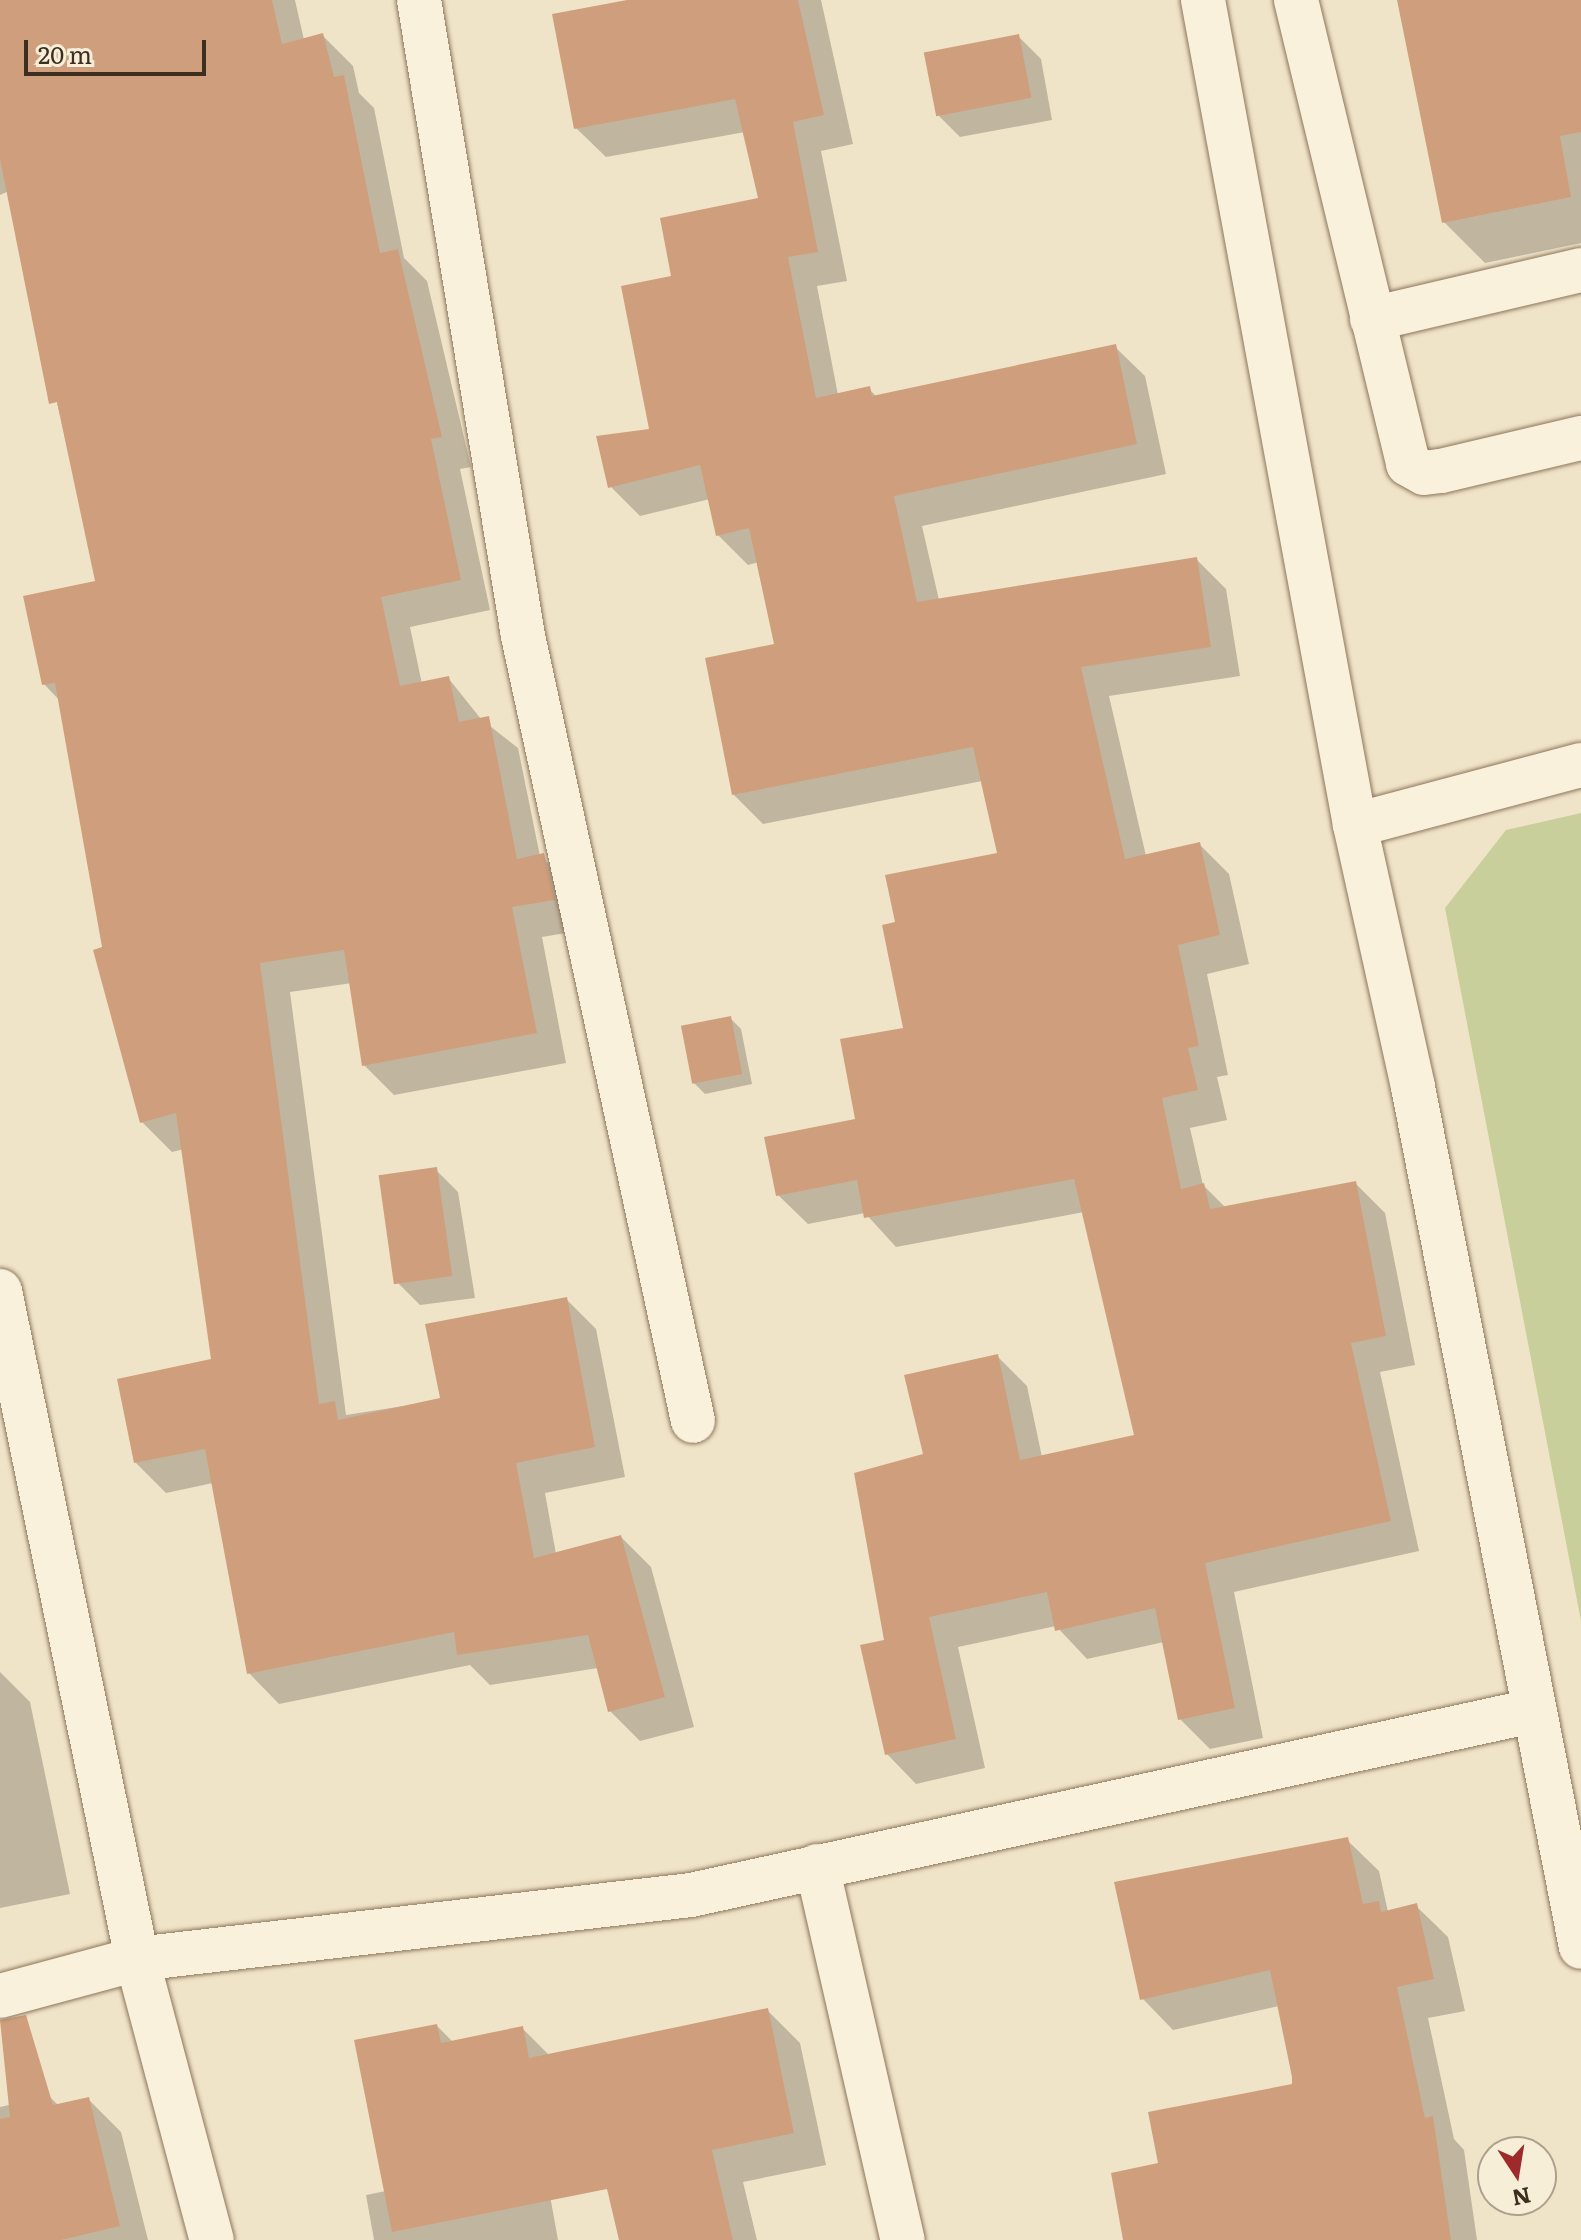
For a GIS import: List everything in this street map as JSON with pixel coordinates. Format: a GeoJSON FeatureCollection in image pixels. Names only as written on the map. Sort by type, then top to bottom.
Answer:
{"type":"FeatureCollection","features":[{"type":"Feature","properties":{"kind":"street"},"geometry":{"type":"LineString","coordinates":[[419,0],[523,636],[693,1421]]}},
{"type":"Feature","properties":{"kind":"street"},"geometry":{"type":"LineString","coordinates":[[1203,0],[1355,825],[1413,1087],[1532,1711],[1581,1947]]}},
{"type":"Feature","properties":{"kind":"street"},"geometry":{"type":"LineString","coordinates":[[1296,0],[1408,464],[1432,472],[1581,438]]}},
{"type":"Feature","properties":{"kind":"street"},"geometry":{"type":"LineString","coordinates":[[1372,319],[1581,270]]}},
{"type":"Feature","properties":{"kind":"street"},"geometry":{"type":"LineString","coordinates":[[1355,825],[1581,765]]}},
{"type":"Feature","properties":{"kind":"street"},"geometry":{"type":"LineString","coordinates":[[0,1291],[137,1959],[212,2240]]}},
{"type":"Feature","properties":{"kind":"street"},"geometry":{"type":"LineString","coordinates":[[0,1996],[137,1959],[527,1919],[691,1895],[1532,1711]]}},
{"type":"Feature","properties":{"kind":"street"},"geometry":{"type":"LineString","coordinates":[[817,1866],[903,2240]]}},
{"type":"Feature","properties":{"kind":"green space"},"geometry":{"type":"Polygon","coordinates":[[[1581,813],[1581,1621],[1445,908],[1506,830],[1581,813]]]}},
{"type":"Feature","properties":{"kind":"building"},"geometry":{"type":"Polygon","coordinates":[[[0,0],[272,0],[282,44],[323,33],[334,77],[344,75],[380,253],[398,249],[442,437],[431,439],[461,580],[381,597],[400,686],[449,676],[459,722],[489,716],[517,859],[544,853],[555,900],[512,907],[537,1033],[362,1066],[344,950],[260,963],[319,1404],[335,1401],[338,1420],[440,1398],[425,1324],[567,1297],[595,1447],[516,1463],[534,1558],[621,1535],[665,1697],[608,1712],[588,1635],[457,1655],[454,1632],[247,1674],[205,1449],[134,1463],[117,1379],[211,1359],[176,1113],[140,1123],[93,950],[102,947],[55,683],[42,685],[23,596],[95,581],[57,402],[49,404],[0,159],[0,0]]]}},
{"type":"Feature","properties":{"kind":"building"},"geometry":{"type":"Polygon","coordinates":[[[627,0],[798,0],[824,115],[793,122],[818,252],[788,257],[816,398],[870,386],[872,396],[1116,344],[1137,444],[894,496],[917,602],[1197,557],[1211,647],[1081,667],[1125,859],[1200,842],[1220,935],[1178,945],[1199,1046],[1188,1048],[1198,1090],[1162,1098],[1181,1189],[1204,1183],[1210,1209],[1356,1181],[1386,1336],[1351,1343],[1391,1521],[1205,1563],[1235,1708],[1178,1720],[1155,1608],[1055,1631],[1047,1592],[929,1617],[956,1739],[885,1755],[860,1645],[884,1640],[854,1473],[923,1454],[904,1375],[998,1354],[1020,1460],[1134,1435],[1074,1179],[864,1218],[857,1180],[776,1196],[764,1137],[855,1119],[840,1039],[903,1028],[882,925],[895,922],[885,875],[997,853],[973,747],[732,795],[705,658],[774,644],[749,528],[716,536],[700,465],[608,488],[596,436],[649,429],[621,286],[671,276],[660,218],[758,198],[735,99],[574,129],[552,14],[627,0]]]}},
{"type":"Feature","properties":{"kind":"building"},"geometry":{"type":"Polygon","coordinates":[[[1397,0],[1581,0],[1581,132],[1560,136],[1571,197],[1442,223],[1397,0]]]}},
{"type":"Feature","properties":{"kind":"building"},"geometry":{"type":"Polygon","coordinates":[[[1019,34],[1031,98],[936,116],[924,53],[1019,34]]]}},
{"type":"Feature","properties":{"kind":"building"},"geometry":{"type":"Polygon","coordinates":[[[731,1016],[742,1074],[692,1084],[681,1026],[731,1016]]]}},
{"type":"Feature","properties":{"kind":"building"},"geometry":{"type":"Polygon","coordinates":[[[437,1167],[452,1276],[394,1284],[379,1175],[437,1167]]]}},
{"type":"Feature","properties":{"kind":"building"},"geometry":{"type":"Polygon","coordinates":[[[1348,1837],[1363,1904],[1379,1901],[1381,1912],[1417,1903],[1434,1979],[1397,1987],[1425,2118],[1433,2116],[1451,2240],[1123,2240],[1111,2173],[1158,2163],[1148,2112],[1292,2084],[1292,2077],[1270,1970],[1140,2000],[1114,1882],[1348,1837]]]}},
{"type":"Feature","properties":{"kind":"building"},"geometry":{"type":"Polygon","coordinates":[[[768,2008],[794,2133],[712,2150],[733,2240],[619,2240],[607,2189],[392,2232],[354,2040],[437,2024],[441,2043],[523,2026],[529,2058],[768,2008]]]}},
{"type":"Feature","properties":{"kind":"building"},"geometry":{"type":"Polygon","coordinates":[[[26,2015],[53,2105],[89,2097],[120,2226],[61,2240],[0,2240],[0,2119],[10,2117],[0,2020],[26,2015]]]}}]}
